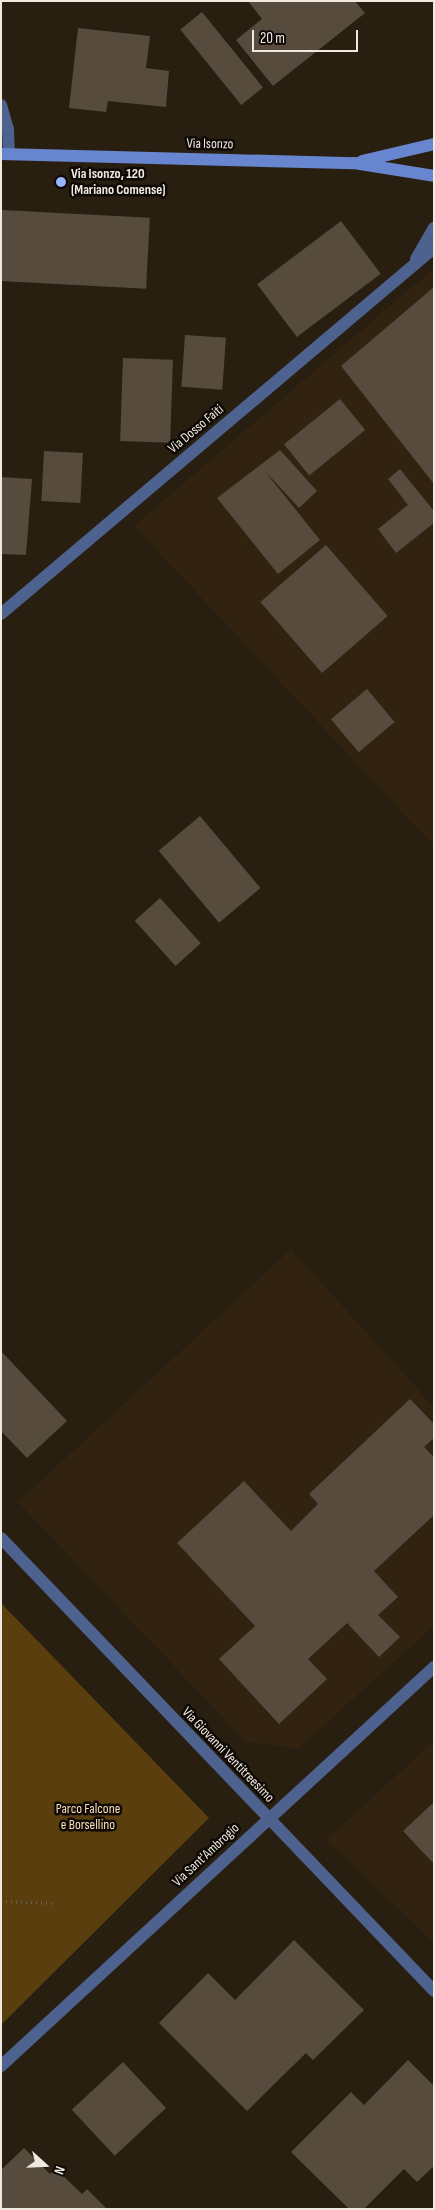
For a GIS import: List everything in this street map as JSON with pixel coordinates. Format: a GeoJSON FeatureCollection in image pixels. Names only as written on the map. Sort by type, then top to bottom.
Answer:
{"type":"FeatureCollection","features":[{"type":"Feature","properties":{"kind":"street"},"geometry":{"type":"LineString","coordinates":[[1,105],[8,129],[5,154]]}},
{"type":"Feature","properties":{"kind":"street","name":"Via Isonzo"},"geometry":{"type":"LineString","coordinates":[[354,163],[434,144]]}},
{"type":"Feature","properties":{"kind":"street","name":"Via Isonzo"},"geometry":{"type":"LineString","coordinates":[[5,154],[354,163],[434,176]]}},
{"type":"Feature","properties":{"kind":"street","name":"Via Dosso Faiti"},"geometry":{"type":"LineString","coordinates":[[410,268],[434,228]]}},
{"type":"Feature","properties":{"kind":"street","name":"Via Dosso Faiti"},"geometry":{"type":"LineString","coordinates":[[1,614],[434,248]]}},
{"type":"Feature","properties":{"kind":"street","name":"Via Giovanni Ventitreesimo"},"geometry":{"type":"LineString","coordinates":[[1,1538],[434,1991]]}},
{"type":"Feature","properties":{"kind":"street","name":"Via Sant'Ambrogio"},"geometry":{"type":"LineString","coordinates":[[1,2066],[434,1667]]}},
{"type":"Feature","properties":{"kind":"path"},"geometry":{"type":"LineString","coordinates":[[1,1900],[54,1902]]}},
{"type":"Feature","properties":{"kind":"shaded area"},"geometry":{"type":"Polygon","coordinates":[[[434,268],[434,846],[134,526],[434,268]]]}},
{"type":"Feature","properties":{"kind":"shaded area"},"geometry":{"type":"Polygon","coordinates":[[[291,1249],[434,1407],[434,1626],[299,1748],[246,1742],[18,1502],[291,1249]]]}},
{"type":"Feature","properties":{"kind":"shaded area"},"geometry":{"type":"Polygon","coordinates":[[[434,1741],[434,1943],[326,1840],[434,1741]]]}},
{"type":"Feature","properties":{"kind":"green space","name":"Parco Falcone e Borsellino"},"geometry":{"type":"Polygon","coordinates":[[[1,1603],[209,1818],[1,2025],[1,1603]]]}},
{"type":"Feature","properties":{"kind":"building"},"geometry":{"type":"Polygon","coordinates":[[[248,1],[355,1],[365,13],[273,86],[236,40],[262,19],[248,1]]]}},
{"type":"Feature","properties":{"kind":"building"},"geometry":{"type":"Polygon","coordinates":[[[202,12],[263,87],[241,105],[180,30],[202,12]]]}},
{"type":"Feature","properties":{"kind":"building"},"geometry":{"type":"Polygon","coordinates":[[[78,28],[150,36],[146,68],[169,71],[166,107],[108,101],[106,112],[69,108],[78,28]]]}},
{"type":"Feature","properties":{"kind":"building"},"geometry":{"type":"Polygon","coordinates":[[[2,210],[150,218],[146,289],[1,281],[2,210]]]}},
{"type":"Feature","properties":{"kind":"building"},"geometry":{"type":"Polygon","coordinates":[[[341,221],[381,274],[297,337],[257,284],[341,221]]]}},
{"type":"Feature","properties":{"kind":"building"},"geometry":{"type":"Polygon","coordinates":[[[434,287],[434,484],[341,366],[434,287]]]}},
{"type":"Feature","properties":{"kind":"building"},"geometry":{"type":"Polygon","coordinates":[[[185,335],[226,338],[222,390],[181,387],[185,335]]]}},
{"type":"Feature","properties":{"kind":"building"},"geometry":{"type":"Polygon","coordinates":[[[123,358],[173,360],[170,443],[120,441],[123,358]]]}},
{"type":"Feature","properties":{"kind":"building"},"geometry":{"type":"Polygon","coordinates":[[[340,399],[365,430],[309,475],[284,444],[340,399]]]}},
{"type":"Feature","properties":{"kind":"building"},"geometry":{"type":"Polygon","coordinates":[[[280,450],[317,491],[299,508],[264,470],[320,540],[278,574],[217,498],[280,450]]]}},
{"type":"Feature","properties":{"kind":"building"},"geometry":{"type":"Polygon","coordinates":[[[44,451],[83,453],[80,503],[41,501],[44,451]]]}},
{"type":"Feature","properties":{"kind":"building"},"geometry":{"type":"Polygon","coordinates":[[[400,469],[434,511],[434,523],[396,553],[378,529],[408,505],[388,479],[400,469]]]}},
{"type":"Feature","properties":{"kind":"building"},"geometry":{"type":"Polygon","coordinates":[[[1,477],[32,479],[26,555],[1,554],[1,477]]]}},
{"type":"Feature","properties":{"kind":"building"},"geometry":{"type":"Polygon","coordinates":[[[326,545],[388,616],[322,673],[260,602],[326,545]]]}},
{"type":"Feature","properties":{"kind":"building"},"geometry":{"type":"Polygon","coordinates":[[[367,689],[395,722],[359,752],[331,719],[367,689]]]}},
{"type":"Feature","properties":{"kind":"building"},"geometry":{"type":"Polygon","coordinates":[[[200,816],[260,888],[219,923],[159,851],[200,816]]]}},
{"type":"Feature","properties":{"kind":"building"},"geometry":{"type":"Polygon","coordinates":[[[160,898],[201,943],[176,966],[135,921],[160,898]]]}},
{"type":"Feature","properties":{"kind":"building"},"geometry":{"type":"Polygon","coordinates":[[[1,1351],[67,1421],[27,1458],[1,1431],[1,1351]]]}},
{"type":"Feature","properties":{"kind":"building"},"geometry":{"type":"Polygon","coordinates":[[[410,1399],[434,1424],[434,1438],[424,1447],[434,1457],[434,1515],[374,1571],[398,1597],[378,1615],[400,1637],[379,1657],[347,1623],[308,1659],[327,1679],[279,1724],[219,1659],[255,1626],[177,1543],[244,1481],[291,1531],[318,1504],[309,1494],[410,1399]]]}},
{"type":"Feature","properties":{"kind":"building"},"geometry":{"type":"Polygon","coordinates":[[[434,1802],[434,1864],[403,1831],[434,1802]]]}},
{"type":"Feature","properties":{"kind":"building"},"geometry":{"type":"Polygon","coordinates":[[[294,1940],[364,2010],[313,2060],[306,2053],[247,2111],[159,2023],[208,1973],[235,2000],[294,1940]]]}},
{"type":"Feature","properties":{"kind":"building"},"geometry":{"type":"Polygon","coordinates":[[[408,2060],[434,2086],[434,2166],[417,2182],[404,2169],[364,2209],[349,2209],[291,2152],[351,2092],[364,2105],[408,2060]]]}},
{"type":"Feature","properties":{"kind":"building"},"geometry":{"type":"Polygon","coordinates":[[[123,2062],[166,2108],[115,2156],[72,2110],[123,2062]]]}},
{"type":"Feature","properties":{"kind":"building"},"geometry":{"type":"Polygon","coordinates":[[[24,2148],[50,2174],[56,2169],[82,2194],[87,2189],[107,2209],[1,2209],[1,2170],[24,2148]]]}},
{"type":"Feature","properties":{"kind":"place","name":"Via Isonzo, 120 (Mariano Comense)"},"geometry":{"type":"Point","coordinates":[61,182]}}]}
